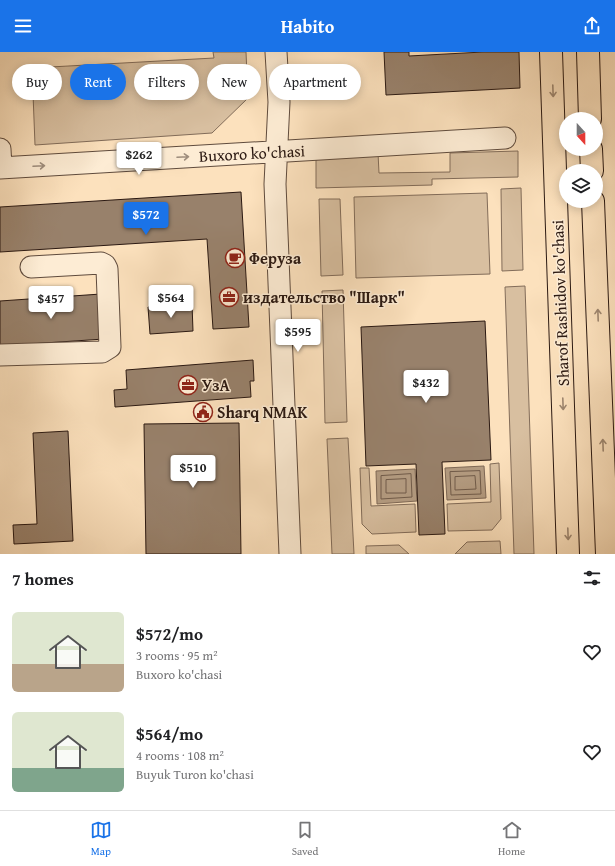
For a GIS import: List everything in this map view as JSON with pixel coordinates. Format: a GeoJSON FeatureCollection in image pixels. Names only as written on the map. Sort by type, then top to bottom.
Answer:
{"type":"FeatureCollection","features":[{"type":"Feature","properties":{"kind":"main road","name":"Sharof Rashidov ko'chasi"},"geometry":{"type":"LineString","coordinates":[[551,52],[568,554]]}},
{"type":"Feature","properties":{"kind":"main road"},"geometry":{"type":"LineString","coordinates":[[588,52],[590,112]]}},
{"type":"Feature","properties":{"kind":"main road"},"geometry":{"type":"LineString","coordinates":[[594,208],[607,554]]}},
{"type":"Feature","properties":{"kind":"street"},"geometry":{"type":"LineString","coordinates":[[276,52],[279,102],[275,184],[290,554]]}},
{"type":"Feature","properties":{"kind":"street","name":"Buxoro ko'chasi"},"geometry":{"type":"LineString","coordinates":[[0,162],[276,151],[505,138]]}},
{"type":"Feature","properties":{"kind":"street"},"geometry":{"type":"LineString","coordinates":[[0,355],[102,352],[110,348],[107,269],[105,265],[100,263],[31,267]]}},
{"type":"Feature","properties":{"kind":"shaded area"},"geometry":{"type":"Polygon","coordinates":[[[213,52],[246,52],[247,64],[207,64],[207,100],[246,100],[212,133],[35,145],[33,100],[62,100],[62,66],[70,66],[70,100],[126,100],[126,64],[105,64],[214,58],[213,52]]]}},
{"type":"Feature","properties":{"kind":"shaded area"},"geometry":{"type":"Polygon","coordinates":[[[518,151],[518,177],[432,179],[432,185],[316,188],[316,155],[378,153],[379,173],[450,172],[450,153],[518,151]]]}},
{"type":"Feature","properties":{"kind":"shaded area"},"geometry":{"type":"Polygon","coordinates":[[[521,188],[523,270],[502,271],[501,189],[521,188]]]}},
{"type":"Feature","properties":{"kind":"shaded area"},"geometry":{"type":"Polygon","coordinates":[[[487,193],[490,274],[356,278],[354,197],[487,193]]]}},
{"type":"Feature","properties":{"kind":"shaded area"},"geometry":{"type":"Polygon","coordinates":[[[319,199],[340,199],[343,275],[321,276],[319,199]]]}},
{"type":"Feature","properties":{"kind":"shaded area"},"geometry":{"type":"Polygon","coordinates":[[[525,286],[534,554],[514,554],[505,287],[525,286]]]}},
{"type":"Feature","properties":{"kind":"shaded area"},"geometry":{"type":"Polygon","coordinates":[[[343,290],[347,422],[325,423],[322,291],[343,290]]]}},
{"type":"Feature","properties":{"kind":"shaded area"},"geometry":{"type":"Polygon","coordinates":[[[348,438],[354,554],[332,554],[327,439],[348,438]]]}},
{"type":"Feature","properties":{"kind":"shaded area"},"geometry":{"type":"Polygon","coordinates":[[[499,463],[501,519],[492,530],[448,531],[447,504],[491,502],[490,464],[499,463]]]}},
{"type":"Feature","properties":{"kind":"shaded area"},"geometry":{"type":"Polygon","coordinates":[[[360,468],[369,468],[371,506],[415,504],[416,532],[372,534],[362,524],[360,468]]]}},
{"type":"Feature","properties":{"kind":"shaded area"},"geometry":{"type":"Polygon","coordinates":[[[500,541],[501,554],[455,554],[467,542],[500,541]]]}},
{"type":"Feature","properties":{"kind":"shaded area"},"geometry":{"type":"Polygon","coordinates":[[[399,545],[409,554],[366,554],[366,546],[399,545]]]}},
{"type":"Feature","properties":{"kind":"water"},"geometry":{"type":"Polygon","coordinates":[[[484,466],[486,498],[447,500],[445,468],[484,466]]]}},
{"type":"Feature","properties":{"kind":"water"},"geometry":{"type":"Polygon","coordinates":[[[415,469],[417,501],[377,504],[376,471],[415,469]]]}},
{"type":"Feature","properties":{"kind":"building"},"geometry":{"type":"Polygon","coordinates":[[[384,52],[409,52],[409,56],[483,52],[519,52],[520,88],[386,95],[384,52]]]}},
{"type":"Feature","properties":{"kind":"building"},"geometry":{"type":"Polygon","coordinates":[[[241,192],[249,327],[213,329],[207,239],[0,252],[0,207],[241,192]]]}},
{"type":"Feature","properties":{"kind":"building"},"geometry":{"type":"Polygon","coordinates":[[[101,294],[104,339],[0,346],[0,301],[101,294]]]}},
{"type":"Feature","properties":{"kind":"building"},"geometry":{"type":"Polygon","coordinates":[[[192,304],[193,331],[150,334],[148,307],[192,304]]]}},
{"type":"Feature","properties":{"kind":"building"},"geometry":{"type":"Polygon","coordinates":[[[485,321],[491,460],[442,462],[445,534],[419,535],[416,464],[366,466],[361,327],[485,321]]]}},
{"type":"Feature","properties":{"kind":"building","name":"УзА"},"geometry":{"type":"Polygon","coordinates":[[[253,360],[254,381],[250,381],[251,397],[115,407],[114,390],[127,389],[126,370],[253,360]]]}},
{"type":"Feature","properties":{"kind":"building"},"geometry":{"type":"Polygon","coordinates":[[[239,423],[241,554],[146,554],[144,424],[239,423]]]}},
{"type":"Feature","properties":{"kind":"building"},"geometry":{"type":"Polygon","coordinates":[[[68,431],[73,541],[14,544],[13,525],[37,524],[33,433],[68,431]]]}},
{"type":"Feature","properties":{"kind":"place","name":"Феруза"},"geometry":{"type":"Point","coordinates":[235,258]}},
{"type":"Feature","properties":{"kind":"place","name":"издательство \"Шарк\""},"geometry":{"type":"Point","coordinates":[229,297]}},
{"type":"Feature","properties":{"kind":"place","name":"УзА"},"geometry":{"type":"Point","coordinates":[188,385]}},
{"type":"Feature","properties":{"kind":"place","name":"Sharq NMAK"},"geometry":{"type":"Point","coordinates":[203,412]}}]}
